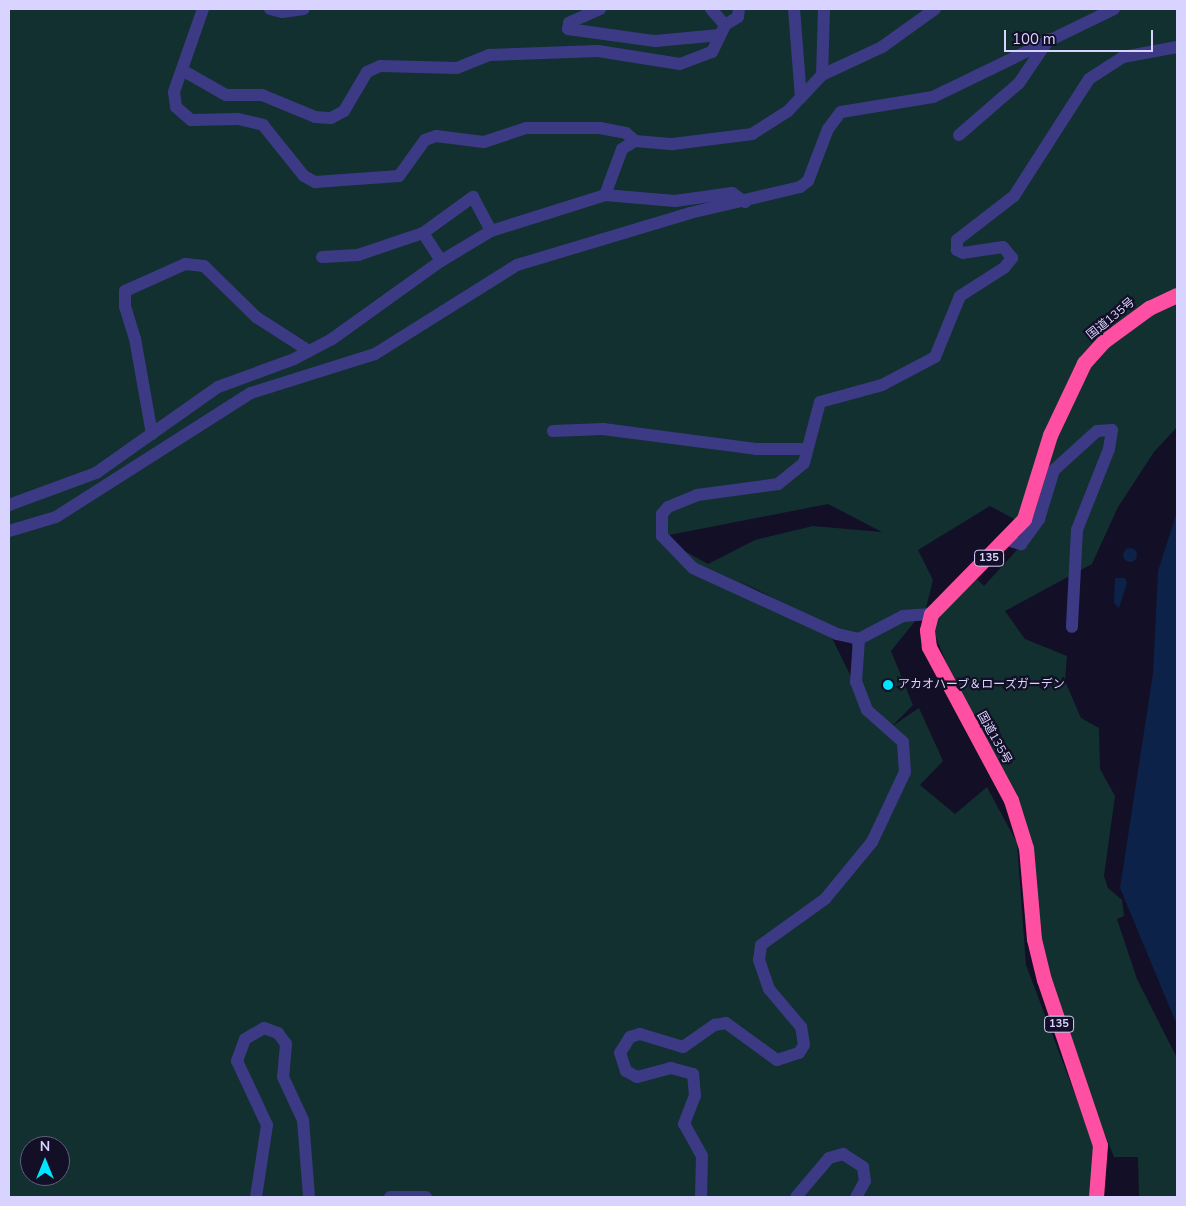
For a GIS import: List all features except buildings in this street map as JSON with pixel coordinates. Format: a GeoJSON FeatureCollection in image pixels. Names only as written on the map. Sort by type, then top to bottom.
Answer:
{"type":"FeatureCollection","features":[{"type":"Feature","properties":{"kind":"highway","name":"国道135号"},"geometry":{"type":"LineString","coordinates":[[1096,1197],[1100,1145],[1044,980],[1026,848],[1011,800],[929,647],[931,614],[1007,540],[1024,519],[1050,434],[1084,362],[1104,341],[1149,308],[1177,296]]}},
{"type":"Feature","properties":{"kind":"street"},"geometry":{"type":"LineString","coordinates":[[203,9],[173,101],[184,117],[199,122],[238,119],[263,124],[304,176],[315,182],[399,176],[425,140],[436,136],[484,142],[526,128],[600,128],[626,133],[635,141]]}},
{"type":"Feature","properties":{"kind":"street"},"geometry":{"type":"LineString","coordinates":[[270,9],[282,12],[304,9]]}},
{"type":"Feature","properties":{"kind":"street"},"geometry":{"type":"LineString","coordinates":[[600,9],[569,23],[568,29],[655,41],[723,30],[734,22],[739,9]]}},
{"type":"Feature","properties":{"kind":"street"},"geometry":{"type":"LineString","coordinates":[[711,9],[723,30]]}},
{"type":"Feature","properties":{"kind":"street"},"geometry":{"type":"LineString","coordinates":[[794,9],[801,98]]}},
{"type":"Feature","properties":{"kind":"street"},"geometry":{"type":"LineString","coordinates":[[822,75],[824,9]]}},
{"type":"Feature","properties":{"kind":"street"},"geometry":{"type":"LineString","coordinates":[[605,195],[622,149],[635,141],[673,144],[752,134],[801,98],[822,75],[882,47],[935,9]]}},
{"type":"Feature","properties":{"kind":"street"},"geometry":{"type":"LineString","coordinates":[[9,531],[56,517],[252,393],[375,354],[517,265],[681,216],[800,188],[808,181],[828,129],[841,112],[933,97],[1051,37],[1114,9]]}},
{"type":"Feature","properties":{"kind":"street"},"geometry":{"type":"LineString","coordinates":[[182,70],[226,95],[267,96],[315,117],[331,118],[344,111],[367,72],[380,66],[456,68],[488,55],[598,51],[680,64],[712,52],[723,30]]}},
{"type":"Feature","properties":{"kind":"street"},"geometry":{"type":"LineString","coordinates":[[959,135],[1019,83],[1051,37]]}},
{"type":"Feature","properties":{"kind":"street"},"geometry":{"type":"LineString","coordinates":[[931,614],[903,616],[859,639],[707,577],[662,536],[659,526],[668,506],[697,496],[778,484],[804,463],[806,449],[820,402],[882,385],[929,362],[940,347],[960,296],[1009,263],[1011,252],[1003,247],[963,253],[957,250],[957,240],[1014,196],[1088,78],[1122,57],[1177,47]]}},
{"type":"Feature","properties":{"kind":"street"},"geometry":{"type":"LineString","coordinates":[[9,505],[96,473],[218,387],[309,351],[441,261],[491,231],[605,195],[675,200],[732,193],[745,202]]}},
{"type":"Feature","properties":{"kind":"street"},"geometry":{"type":"LineString","coordinates":[[322,257],[358,254],[424,233],[473,197],[491,231]]}},
{"type":"Feature","properties":{"kind":"street"},"geometry":{"type":"LineString","coordinates":[[424,233],[441,261]]}},
{"type":"Feature","properties":{"kind":"street"},"geometry":{"type":"LineString","coordinates":[[152,434],[135,339],[124,307],[125,291],[173,268],[195,263],[213,274],[256,317],[309,351]]}},
{"type":"Feature","properties":{"kind":"street"},"geometry":{"type":"LineString","coordinates":[[553,431],[594,428],[756,449],[806,449]]}},
{"type":"Feature","properties":{"kind":"street"},"geometry":{"type":"LineString","coordinates":[[1007,540],[1021,544],[1039,519],[1054,470],[1097,431],[1112,430],[1109,449],[1077,530],[1072,627]]}},
{"type":"Feature","properties":{"kind":"street"},"geometry":{"type":"LineString","coordinates":[[701,1197],[702,1156],[684,1124],[695,1096],[692,1074],[671,1068],[637,1076],[626,1071],[620,1053],[630,1037],[640,1034],[682,1047],[715,1025],[726,1023],[777,1060],[799,1054],[804,1045],[802,1028],[769,989],[760,960],[761,945],[831,892],[872,842],[905,772],[903,742],[867,710],[856,682],[859,639]]}},
{"type":"Feature","properties":{"kind":"street"},"geometry":{"type":"LineString","coordinates":[[256,1197],[267,1125],[237,1061],[245,1039],[264,1028],[278,1033],[286,1044],[283,1076],[303,1120],[309,1197]]}},
{"type":"Feature","properties":{"kind":"street"},"geometry":{"type":"LineString","coordinates":[[796,1197],[828,1158],[843,1154],[863,1167],[865,1181],[856,1197]]}},
{"type":"Feature","properties":{"kind":"street"},"geometry":{"type":"LineString","coordinates":[[390,1197],[426,1197]]}},
{"type":"Feature","properties":{"kind":"green space"},"geometry":{"type":"Polygon","coordinates":[[[9,9],[1177,9],[1177,427],[1154,452],[1118,507],[1092,564],[1005,611],[1025,639],[1067,656],[1065,681],[1081,718],[1099,728],[1100,769],[1115,796],[1104,876],[1108,888],[1122,900],[1124,916],[1117,919],[1137,979],[1177,1058],[1177,1197],[1139,1197],[1138,1157],[1114,1157],[1052,1003],[1011,800],[949,670],[925,609],[891,651],[913,705],[891,727],[919,708],[943,761],[920,785],[955,814],[987,787],[1017,843],[1026,965],[1101,1163],[1096,1197],[9,1197],[9,9]],[[828,504],[659,537],[708,564],[755,540],[813,526],[882,532],[828,504]],[[990,506],[918,550],[933,580],[926,608],[976,578],[984,586],[1035,530],[990,506]],[[738,580],[828,630],[867,709],[850,637],[738,580]]]}},
{"type":"Feature","properties":{"kind":"water"},"geometry":{"type":"Polygon","coordinates":[[[1177,512],[1177,1025],[1120,888],[1153,673],[1158,571],[1177,512]]]}},
{"type":"Feature","properties":{"kind":"water"},"geometry":{"type":"Polygon","coordinates":[[[1130,548],[1135,550],[1137,555],[1135,560],[1130,562],[1125,560],[1123,555],[1125,550],[1130,548]]]}},
{"type":"Feature","properties":{"kind":"water"},"geometry":{"type":"Polygon","coordinates":[[[1115,578],[1125,578],[1127,583],[1119,608],[1114,603],[1115,578]]]}},
{"type":"Feature","properties":{"kind":"place","name":"アカオハーブ＆ローズガーデン"},"geometry":{"type":"Point","coordinates":[888,685]}}]}
